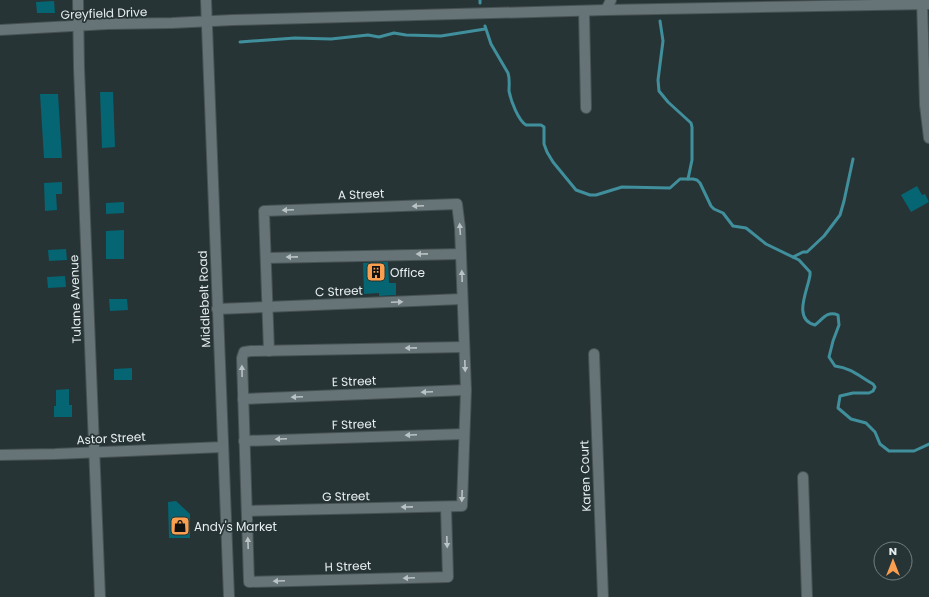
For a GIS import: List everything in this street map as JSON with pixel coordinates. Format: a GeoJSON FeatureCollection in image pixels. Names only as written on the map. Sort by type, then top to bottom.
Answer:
{"type":"FeatureCollection","features":[{"type":"Feature","properties":{"kind":"street","name":"Tulane Avenue"},"geometry":{"type":"LineString","coordinates":[[78,0],[79,68],[100,597]]}},
{"type":"Feature","properties":{"kind":"street","name":"Middlebelt Road"},"geometry":{"type":"LineString","coordinates":[[206,0],[228,597]]}},
{"type":"Feature","properties":{"kind":"street"},"geometry":{"type":"LineString","coordinates":[[606,10],[611,0]]}},
{"type":"Feature","properties":{"kind":"street","name":"Greyfield Drive"},"geometry":{"type":"LineString","coordinates":[[0,30],[207,21],[924,2]]}},
{"type":"Feature","properties":{"kind":"street"},"geometry":{"type":"LineString","coordinates":[[924,2],[925,105],[929,138]]}},
{"type":"Feature","properties":{"kind":"street"},"geometry":{"type":"LineString","coordinates":[[584,11],[586,108]]}},
{"type":"Feature","properties":{"kind":"street","name":"A Street"},"geometry":{"type":"LineString","coordinates":[[269,351],[264,211],[457,204],[461,254]]}},
{"type":"Feature","properties":{"kind":"street"},"geometry":{"type":"LineString","coordinates":[[266,258],[461,254],[466,390],[464,434]]}},
{"type":"Feature","properties":{"kind":"street","name":"C Street"},"geometry":{"type":"LineString","coordinates":[[217,309],[462,299]]}},
{"type":"Feature","properties":{"kind":"street"},"geometry":{"type":"LineString","coordinates":[[247,510],[242,358],[244,352],[252,350],[269,351],[464,347]]}},
{"type":"Feature","properties":{"kind":"street","name":"Karen Court"},"geometry":{"type":"LineString","coordinates":[[594,354],[603,597]]}},
{"type":"Feature","properties":{"kind":"street","name":"E Street"},"geometry":{"type":"LineString","coordinates":[[243,398],[466,390]]}},
{"type":"Feature","properties":{"kind":"street","name":"F Street"},"geometry":{"type":"LineString","coordinates":[[244,441],[464,434]]}},
{"type":"Feature","properties":{"kind":"street","name":"G Street"},"geometry":{"type":"LineString","coordinates":[[247,510],[462,506],[464,434]]}},
{"type":"Feature","properties":{"kind":"street","name":"Astor Street"},"geometry":{"type":"LineString","coordinates":[[0,455],[223,447]]}},
{"type":"Feature","properties":{"kind":"street"},"geometry":{"type":"LineString","coordinates":[[803,477],[807,597]]}},
{"type":"Feature","properties":{"kind":"street","name":"H Street"},"geometry":{"type":"LineString","coordinates":[[247,510],[249,582],[448,577],[446,507]]}},
{"type":"Feature","properties":{"kind":"building"},"geometry":{"type":"Polygon","coordinates":[[[54,1],[55,13],[37,13],[36,2],[54,1]]]}},
{"type":"Feature","properties":{"kind":"building"},"geometry":{"type":"Polygon","coordinates":[[[100,92],[113,92],[115,147],[102,148],[100,92]]]}},
{"type":"Feature","properties":{"kind":"building"},"geometry":{"type":"Polygon","coordinates":[[[40,94],[58,94],[62,158],[44,158],[40,94]]]}},
{"type":"Feature","properties":{"kind":"building"},"geometry":{"type":"Polygon","coordinates":[[[62,182],[62,194],[56,194],[57,210],[45,211],[44,183],[62,182]]]}},
{"type":"Feature","properties":{"kind":"building"},"geometry":{"type":"Polygon","coordinates":[[[917,186],[922,195],[925,194],[929,202],[911,212],[901,195],[917,186]]]}},
{"type":"Feature","properties":{"kind":"building"},"geometry":{"type":"Polygon","coordinates":[[[124,202],[124,213],[106,214],[106,203],[124,202]]]}},
{"type":"Feature","properties":{"kind":"building"},"geometry":{"type":"Polygon","coordinates":[[[124,230],[124,259],[106,259],[106,231],[124,230]]]}},
{"type":"Feature","properties":{"kind":"building"},"geometry":{"type":"Polygon","coordinates":[[[66,249],[67,260],[49,261],[48,250],[66,249]]]}},
{"type":"Feature","properties":{"kind":"building","name":"Office"},"geometry":{"type":"Polygon","coordinates":[[[388,262],[389,283],[396,283],[396,295],[379,296],[379,293],[364,294],[363,263],[388,262]]]}},
{"type":"Feature","properties":{"kind":"building"},"geometry":{"type":"Polygon","coordinates":[[[65,276],[66,287],[48,288],[47,277],[65,276]]]}},
{"type":"Feature","properties":{"kind":"building"},"geometry":{"type":"Polygon","coordinates":[[[109,299],[127,299],[128,310],[110,311],[109,299]]]}},
{"type":"Feature","properties":{"kind":"building"},"geometry":{"type":"Polygon","coordinates":[[[132,368],[132,380],[114,380],[114,369],[132,368]]]}},
{"type":"Feature","properties":{"kind":"building"},"geometry":{"type":"Polygon","coordinates":[[[69,389],[69,405],[72,405],[72,417],[54,417],[56,390],[69,389]]]}},
{"type":"Feature","properties":{"kind":"building","name":"Andy's Market"},"geometry":{"type":"Polygon","coordinates":[[[176,501],[190,514],[190,538],[169,538],[168,502],[176,501]]]}},
{"type":"Feature","properties":{"kind":"waterway"},"geometry":{"type":"LineString","coordinates":[[660,21],[663,41],[658,80],[659,91],[668,102],[691,123],[692,160],[688,179]]}},
{"type":"Feature","properties":{"kind":"waterway"},"geometry":{"type":"LineString","coordinates":[[485,26],[491,44],[508,73],[509,91],[518,115],[526,125],[541,125],[544,127],[544,144],[547,152],[553,162],[576,190],[590,195],[596,195],[622,187],[670,188],[680,179],[697,180],[700,183],[711,206],[723,213],[733,226],[746,228],[766,244],[799,260],[810,272],[803,303],[804,317],[808,322],[815,325],[822,318],[828,315],[838,315],[839,325],[829,357],[835,366],[855,373],[873,384],[875,387],[873,391],[869,393],[853,393],[840,396],[838,408],[851,419],[866,423],[875,432],[880,444],[889,451],[914,451],[929,444]]}},
{"type":"Feature","properties":{"kind":"waterway"},"geometry":{"type":"LineString","coordinates":[[240,42],[295,38],[331,39],[368,35],[379,37],[394,33],[406,35],[441,36],[485,29]]}},
{"type":"Feature","properties":{"kind":"waterway"},"geometry":{"type":"LineString","coordinates":[[793,257],[803,252],[807,252],[824,236],[840,215],[853,159]]}},
{"type":"Feature","properties":{"kind":"place","name":"Office"},"geometry":{"type":"Point","coordinates":[376,272]}},
{"type":"Feature","properties":{"kind":"place","name":"Andy's Market"},"geometry":{"type":"Point","coordinates":[180,526]}}]}
